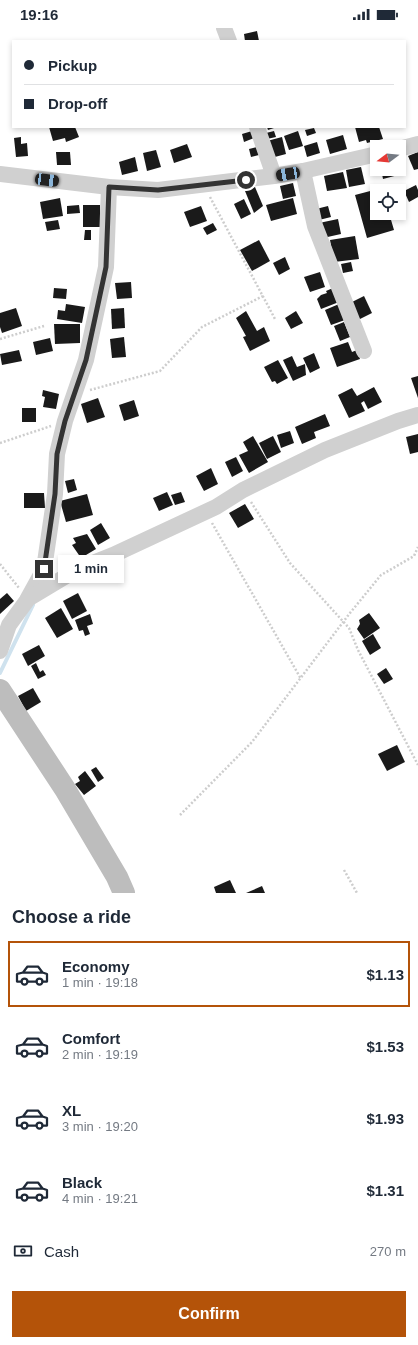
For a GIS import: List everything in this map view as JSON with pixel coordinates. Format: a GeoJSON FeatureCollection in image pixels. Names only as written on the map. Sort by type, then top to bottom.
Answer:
{"type":"FeatureCollection","features":[{"type":"Feature","properties":{"kind":"street"},"geometry":{"type":"LineString","coordinates":[[224,28],[228,40]]}},
{"type":"Feature","properties":{"kind":"street"},"geometry":{"type":"LineString","coordinates":[[257,128],[274,176]]}},
{"type":"Feature","properties":{"kind":"street"},"geometry":{"type":"LineString","coordinates":[[406,147],[418,144]]}},
{"type":"Feature","properties":{"kind":"street"},"geometry":{"type":"LineString","coordinates":[[0,174],[109,187],[158,190],[274,176],[370,156]]}},
{"type":"Feature","properties":{"kind":"street"},"geometry":{"type":"LineString","coordinates":[[303,171],[315,226],[364,351]]}},
{"type":"Feature","properties":{"kind":"street"},"geometry":{"type":"LineString","coordinates":[[0,650],[9,625],[28,599],[44,569],[55,494],[57,454],[65,421],[86,360],[106,267],[109,187]]}},
{"type":"Feature","properties":{"kind":"street"},"geometry":{"type":"LineString","coordinates":[[28,599],[78,569],[113,555],[205,513],[243,490],[325,450],[398,421],[418,415]]}},
{"type":"Feature","properties":{"kind":"street"},"geometry":{"type":"LineString","coordinates":[[0,690],[65,789],[117,877],[124,893]]}},
{"type":"Feature","properties":{"kind":"path"},"geometry":{"type":"LineString","coordinates":[[204,184],[275,319]]}},
{"type":"Feature","properties":{"kind":"path"},"geometry":{"type":"LineString","coordinates":[[74,395],[160,371],[202,327],[263,296]]}},
{"type":"Feature","properties":{"kind":"path"},"geometry":{"type":"LineString","coordinates":[[0,339],[44,326]]}},
{"type":"Feature","properties":{"kind":"path"},"geometry":{"type":"LineString","coordinates":[[0,443],[65,421]]}},
{"type":"Feature","properties":{"kind":"path"},"geometry":{"type":"LineString","coordinates":[[243,490],[290,563],[349,628],[358,650],[418,764]]}},
{"type":"Feature","properties":{"kind":"path"},"geometry":{"type":"LineString","coordinates":[[205,513],[301,679]]}},
{"type":"Feature","properties":{"kind":"path"},"geometry":{"type":"LineString","coordinates":[[180,815],[252,742],[381,575],[414,556],[418,547]]}},
{"type":"Feature","properties":{"kind":"path"},"geometry":{"type":"LineString","coordinates":[[0,564],[28,599]]}},
{"type":"Feature","properties":{"kind":"path"},"geometry":{"type":"LineString","coordinates":[[344,870],[357,893]]}},
{"type":"Feature","properties":{"kind":"building"},"geometry":{"type":"Polygon","coordinates":[[[257,31],[259,40],[245,40],[244,34],[257,31]]]}},
{"type":"Feature","properties":{"kind":"building"},"geometry":{"type":"Polygon","coordinates":[[[49,128],[75,128],[79,137],[66,142],[65,138],[53,141],[49,128]]]}},
{"type":"Feature","properties":{"kind":"building"},"geometry":{"type":"Polygon","coordinates":[[[314,128],[316,133],[307,136],[305,130],[314,128]]]}},
{"type":"Feature","properties":{"kind":"building"},"geometry":{"type":"Polygon","coordinates":[[[355,128],[379,128],[383,139],[370,140],[370,142],[367,143],[366,140],[359,142],[355,128]]]}},
{"type":"Feature","properties":{"kind":"building"},"geometry":{"type":"Polygon","coordinates":[[[252,131],[254,138],[244,142],[242,134],[252,131]]]}},
{"type":"Feature","properties":{"kind":"building"},"geometry":{"type":"Polygon","coordinates":[[[274,131],[276,137],[267,139],[266,133],[274,131]]]}},
{"type":"Feature","properties":{"kind":"building"},"geometry":{"type":"Polygon","coordinates":[[[298,131],[303,146],[289,150],[284,136],[298,131]]]}},
{"type":"Feature","properties":{"kind":"building"},"geometry":{"type":"Polygon","coordinates":[[[343,135],[347,149],[330,154],[326,140],[343,135]]]}},
{"type":"Feature","properties":{"kind":"building"},"geometry":{"type":"Polygon","coordinates":[[[21,137],[21,144],[27,143],[28,156],[16,157],[14,138],[21,137]]]}},
{"type":"Feature","properties":{"kind":"building"},"geometry":{"type":"Polygon","coordinates":[[[282,137],[286,154],[271,158],[267,141],[282,137]]]}},
{"type":"Feature","properties":{"kind":"building"},"geometry":{"type":"Polygon","coordinates":[[[317,142],[320,153],[307,157],[304,146],[317,142]]]}},
{"type":"Feature","properties":{"kind":"building"},"geometry":{"type":"Polygon","coordinates":[[[187,144],[192,157],[174,163],[170,150],[187,144]]]}},
{"type":"Feature","properties":{"kind":"building"},"geometry":{"type":"Polygon","coordinates":[[[257,147],[259,155],[251,157],[249,149],[257,147]]]}},
{"type":"Feature","properties":{"kind":"building"},"geometry":{"type":"Polygon","coordinates":[[[156,150],[161,167],[147,171],[143,153],[156,150]]]}},
{"type":"Feature","properties":{"kind":"building"},"geometry":{"type":"Polygon","coordinates":[[[56,152],[70,152],[71,165],[57,165],[56,152]]]}},
{"type":"Feature","properties":{"kind":"building"},"geometry":{"type":"Polygon","coordinates":[[[418,152],[418,169],[414,170],[408,156],[418,152]]]}},
{"type":"Feature","properties":{"kind":"building"},"geometry":{"type":"Polygon","coordinates":[[[135,157],[138,171],[122,175],[119,162],[135,157]]]}},
{"type":"Feature","properties":{"kind":"building"},"geometry":{"type":"Polygon","coordinates":[[[361,167],[365,184],[349,187],[346,170],[361,167]]]}},
{"type":"Feature","properties":{"kind":"building"},"geometry":{"type":"Polygon","coordinates":[[[343,172],[347,188],[327,191],[324,176],[343,172]]]}},
{"type":"Feature","properties":{"kind":"building"},"geometry":{"type":"Polygon","coordinates":[[[382,176],[394,176],[383,179],[382,176]]]}},
{"type":"Feature","properties":{"kind":"building"},"geometry":{"type":"Polygon","coordinates":[[[293,183],[296,196],[283,199],[280,186],[293,183]]]}},
{"type":"Feature","properties":{"kind":"building"},"geometry":{"type":"Polygon","coordinates":[[[416,185],[418,197],[409,202],[406,195],[406,190],[416,185]]]}},
{"type":"Feature","properties":{"kind":"building"},"geometry":{"type":"Polygon","coordinates":[[[255,187],[263,206],[254,213],[245,191],[255,187]]]}},
{"type":"Feature","properties":{"kind":"building"},"geometry":{"type":"Polygon","coordinates":[[[370,191],[370,220],[391,220],[394,230],[367,238],[355,195],[370,191]]]}},
{"type":"Feature","properties":{"kind":"building"},"geometry":{"type":"Polygon","coordinates":[[[60,198],[63,216],[43,219],[40,202],[60,198]]]}},
{"type":"Feature","properties":{"kind":"building"},"geometry":{"type":"Polygon","coordinates":[[[293,198],[297,214],[271,221],[266,205],[293,198]]]}},
{"type":"Feature","properties":{"kind":"building"},"geometry":{"type":"Polygon","coordinates":[[[244,199],[251,214],[241,219],[234,204],[244,199]]]}},
{"type":"Feature","properties":{"kind":"building"},"geometry":{"type":"Polygon","coordinates":[[[79,205],[80,213],[67,214],[67,206],[79,205]]]}},
{"type":"Feature","properties":{"kind":"building"},"geometry":{"type":"Polygon","coordinates":[[[83,205],[100,205],[100,227],[83,227],[83,205]]]}},
{"type":"Feature","properties":{"kind":"building"},"geometry":{"type":"Polygon","coordinates":[[[201,206],[207,221],[190,227],[184,212],[201,206]]]}},
{"type":"Feature","properties":{"kind":"building"},"geometry":{"type":"Polygon","coordinates":[[[328,206],[331,217],[319,220],[316,209],[328,206]]]}},
{"type":"Feature","properties":{"kind":"building"},"geometry":{"type":"Polygon","coordinates":[[[338,219],[341,234],[323,238],[319,223],[338,219]]]}},
{"type":"Feature","properties":{"kind":"building"},"geometry":{"type":"Polygon","coordinates":[[[58,220],[60,229],[47,231],[45,222],[58,220]]]}},
{"type":"Feature","properties":{"kind":"building"},"geometry":{"type":"Polygon","coordinates":[[[213,223],[217,230],[207,235],[203,228],[213,223]]]}},
{"type":"Feature","properties":{"kind":"building"},"geometry":{"type":"Polygon","coordinates":[[[85,230],[91,230],[91,240],[84,240],[85,230]]]}},
{"type":"Feature","properties":{"kind":"building"},"geometry":{"type":"Polygon","coordinates":[[[355,236],[359,259],[334,262],[330,240],[355,236]]]}},
{"type":"Feature","properties":{"kind":"building"},"geometry":{"type":"Polygon","coordinates":[[[259,240],[270,261],[252,271],[240,250],[259,240]]]}},
{"type":"Feature","properties":{"kind":"building"},"geometry":{"type":"Polygon","coordinates":[[[285,257],[290,269],[279,275],[273,263],[285,257]]]}},
{"type":"Feature","properties":{"kind":"building"},"geometry":{"type":"Polygon","coordinates":[[[351,262],[353,271],[343,273],[341,264],[351,262]]]}},
{"type":"Feature","properties":{"kind":"building"},"geometry":{"type":"Polygon","coordinates":[[[320,272],[325,287],[310,292],[304,277],[320,272]]]}},
{"type":"Feature","properties":{"kind":"building"},"geometry":{"type":"Polygon","coordinates":[[[131,282],[132,298],[117,299],[115,283],[131,282]]]}},
{"type":"Feature","properties":{"kind":"building"},"geometry":{"type":"Polygon","coordinates":[[[54,288],[67,289],[66,299],[53,298],[54,288]]]}},
{"type":"Feature","properties":{"kind":"building"},"geometry":{"type":"Polygon","coordinates":[[[333,288],[339,302],[321,309],[317,299],[321,295],[327,293],[326,291],[333,288]]]}},
{"type":"Feature","properties":{"kind":"building"},"geometry":{"type":"Polygon","coordinates":[[[364,296],[372,313],[356,321],[348,304],[364,296]]]}},
{"type":"Feature","properties":{"kind":"building"},"geometry":{"type":"Polygon","coordinates":[[[66,304],[85,307],[82,323],[57,319],[58,310],[65,311],[66,304]]]}},
{"type":"Feature","properties":{"kind":"building"},"geometry":{"type":"Polygon","coordinates":[[[339,304],[345,320],[331,325],[325,310],[339,304]]]}},
{"type":"Feature","properties":{"kind":"building"},"geometry":{"type":"Polygon","coordinates":[[[16,308],[22,326],[2,333],[0,327],[0,313],[16,308]]]}},
{"type":"Feature","properties":{"kind":"building"},"geometry":{"type":"Polygon","coordinates":[[[124,308],[125,328],[112,329],[111,309],[124,308]]]}},
{"type":"Feature","properties":{"kind":"building"},"geometry":{"type":"Polygon","coordinates":[[[246,311],[257,331],[264,327],[270,341],[250,351],[243,337],[246,336],[236,318],[246,311]]]}},
{"type":"Feature","properties":{"kind":"building"},"geometry":{"type":"Polygon","coordinates":[[[296,311],[303,323],[291,329],[285,318],[296,311]]]}},
{"type":"Feature","properties":{"kind":"building"},"geometry":{"type":"Polygon","coordinates":[[[344,322],[350,337],[340,341],[334,326],[344,322]]]}},
{"type":"Feature","properties":{"kind":"building"},"geometry":{"type":"Polygon","coordinates":[[[54,324],[80,324],[80,343],[55,344],[54,324]]]}},
{"type":"Feature","properties":{"kind":"building"},"geometry":{"type":"Polygon","coordinates":[[[124,337],[126,357],[112,358],[110,339],[124,337]]]}},
{"type":"Feature","properties":{"kind":"building"},"geometry":{"type":"Polygon","coordinates":[[[50,338],[53,351],[36,355],[33,342],[50,338]]]}},
{"type":"Feature","properties":{"kind":"building"},"geometry":{"type":"Polygon","coordinates":[[[348,342],[352,352],[357,350],[360,359],[337,367],[330,348],[348,342]]]}},
{"type":"Feature","properties":{"kind":"building"},"geometry":{"type":"Polygon","coordinates":[[[19,350],[22,361],[2,365],[0,354],[19,350]]]}},
{"type":"Feature","properties":{"kind":"building"},"geometry":{"type":"Polygon","coordinates":[[[314,353],[320,368],[310,373],[303,358],[314,353]]]}},
{"type":"Feature","properties":{"kind":"building"},"geometry":{"type":"Polygon","coordinates":[[[292,356],[297,367],[305,364],[306,375],[293,381],[283,360],[292,356]]]}},
{"type":"Feature","properties":{"kind":"building"},"geometry":{"type":"Polygon","coordinates":[[[278,360],[288,378],[277,384],[275,381],[272,382],[264,367],[278,360]]]}},
{"type":"Feature","properties":{"kind":"building"},"geometry":{"type":"Polygon","coordinates":[[[418,376],[418,398],[411,378],[418,376]]]}},
{"type":"Feature","properties":{"kind":"building"},"geometry":{"type":"Polygon","coordinates":[[[374,387],[382,402],[368,409],[364,401],[361,403],[365,411],[349,418],[338,395],[352,388],[357,396],[374,387]]]}},
{"type":"Feature","properties":{"kind":"building"},"geometry":{"type":"Polygon","coordinates":[[[43,390],[59,394],[56,409],[43,407],[45,397],[42,396],[43,390]]]}},
{"type":"Feature","properties":{"kind":"building"},"geometry":{"type":"Polygon","coordinates":[[[98,398],[105,417],[87,423],[81,404],[98,398]]]}},
{"type":"Feature","properties":{"kind":"building"},"geometry":{"type":"Polygon","coordinates":[[[134,400],[139,416],[124,421],[119,405],[134,400]]]}},
{"type":"Feature","properties":{"kind":"building"},"geometry":{"type":"Polygon","coordinates":[[[22,408],[36,408],[36,422],[22,422],[22,408]]]}},
{"type":"Feature","properties":{"kind":"building"},"geometry":{"type":"Polygon","coordinates":[[[325,414],[330,426],[314,432],[316,438],[302,444],[295,427],[325,414]]]}},
{"type":"Feature","properties":{"kind":"building"},"geometry":{"type":"Polygon","coordinates":[[[290,431],[294,443],[281,448],[277,435],[290,431]]]}},
{"type":"Feature","properties":{"kind":"building"},"geometry":{"type":"Polygon","coordinates":[[[418,434],[418,452],[410,454],[406,437],[418,434]]]}},
{"type":"Feature","properties":{"kind":"building"},"geometry":{"type":"Polygon","coordinates":[[[253,436],[268,462],[249,473],[239,455],[248,451],[243,442],[253,436]]]}},
{"type":"Feature","properties":{"kind":"building"},"geometry":{"type":"Polygon","coordinates":[[[273,436],[281,452],[267,459],[259,443],[273,436]]]}},
{"type":"Feature","properties":{"kind":"building"},"geometry":{"type":"Polygon","coordinates":[[[236,457],[243,471],[232,477],[225,462],[236,457]]]}},
{"type":"Feature","properties":{"kind":"building"},"geometry":{"type":"Polygon","coordinates":[[[211,468],[218,484],[204,491],[196,476],[211,468]]]}},
{"type":"Feature","properties":{"kind":"building"},"geometry":{"type":"Polygon","coordinates":[[[74,479],[77,490],[68,493],[65,481],[74,479]]]}},
{"type":"Feature","properties":{"kind":"building"},"geometry":{"type":"Polygon","coordinates":[[[167,492],[173,505],[159,511],[153,498],[167,492]]]}},
{"type":"Feature","properties":{"kind":"building"},"geometry":{"type":"Polygon","coordinates":[[[181,492],[185,502],[175,505],[171,495],[181,492]]]}},
{"type":"Feature","properties":{"kind":"building"},"geometry":{"type":"Polygon","coordinates":[[[24,493],[44,493],[45,508],[24,508],[24,493]]]}},
{"type":"Feature","properties":{"kind":"building"},"geometry":{"type":"Polygon","coordinates":[[[87,494],[93,515],[66,522],[60,501],[87,494]]]}},
{"type":"Feature","properties":{"kind":"building"},"geometry":{"type":"Polygon","coordinates":[[[245,504],[254,519],[238,528],[229,513],[245,504]]]}},
{"type":"Feature","properties":{"kind":"building"},"geometry":{"type":"Polygon","coordinates":[[[101,523],[110,538],[98,545],[90,530],[101,523]]]}},
{"type":"Feature","properties":{"kind":"building"},"geometry":{"type":"Polygon","coordinates":[[[87,534],[96,549],[81,558],[72,545],[76,543],[73,538],[87,534]]]}},
{"type":"Feature","properties":{"kind":"building"},"geometry":{"type":"Polygon","coordinates":[[[7,593],[14,601],[0,614],[0,599],[7,593]]]}},
{"type":"Feature","properties":{"kind":"building"},"geometry":{"type":"Polygon","coordinates":[[[78,593],[87,611],[72,619],[63,601],[78,593]]]}},
{"type":"Feature","properties":{"kind":"building"},"geometry":{"type":"Polygon","coordinates":[[[61,608],[73,629],[57,638],[45,618],[61,608]]]}},
{"type":"Feature","properties":{"kind":"building"},"geometry":{"type":"Polygon","coordinates":[[[369,613],[380,628],[364,639],[357,629],[360,624],[359,620],[369,613]]]}},
{"type":"Feature","properties":{"kind":"building"},"geometry":{"type":"Polygon","coordinates":[[[90,614],[93,624],[87,626],[90,634],[85,636],[83,630],[79,631],[75,620],[90,614]]]}},
{"type":"Feature","properties":{"kind":"building"},"geometry":{"type":"Polygon","coordinates":[[[373,634],[381,648],[370,655],[362,641],[373,634]]]}},
{"type":"Feature","properties":{"kind":"building"},"geometry":{"type":"Polygon","coordinates":[[[39,645],[45,656],[28,666],[22,654],[39,645]]]}},
{"type":"Feature","properties":{"kind":"building"},"geometry":{"type":"Polygon","coordinates":[[[36,663],[40,672],[43,670],[46,675],[38,679],[31,666],[36,663]]]}},
{"type":"Feature","properties":{"kind":"building"},"geometry":{"type":"Polygon","coordinates":[[[386,668],[393,679],[384,684],[377,674],[386,668]]]}},
{"type":"Feature","properties":{"kind":"building"},"geometry":{"type":"Polygon","coordinates":[[[33,688],[41,702],[26,711],[18,696],[33,688]]]}},
{"type":"Feature","properties":{"kind":"building"},"geometry":{"type":"Polygon","coordinates":[[[397,745],[405,762],[387,771],[378,754],[397,745]]]}},
{"type":"Feature","properties":{"kind":"building"},"geometry":{"type":"Polygon","coordinates":[[[96,767],[104,778],[98,782],[91,770],[96,767]]]}},
{"type":"Feature","properties":{"kind":"building"},"geometry":{"type":"Polygon","coordinates":[[[85,771],[96,786],[84,795],[75,784],[80,781],[78,777],[85,771]]]}},
{"type":"Feature","properties":{"kind":"building"},"geometry":{"type":"Polygon","coordinates":[[[230,880],[236,893],[216,893],[214,887],[230,880]]]}},
{"type":"Feature","properties":{"kind":"building"},"geometry":{"type":"Polygon","coordinates":[[[262,886],[265,893],[246,893],[262,886]]]}},
{"type":"Feature","properties":{"kind":"waterway"},"geometry":{"type":"LineString","coordinates":[[74,580],[94,571]]}},
{"type":"Feature","properties":{"kind":"waterway"},"geometry":{"type":"LineString","coordinates":[[0,673],[33,605]]}},
{"type":"Feature","properties":{"kind":"route"},"geometry":{"type":"LineString","coordinates":[[44,569],[55,494],[57,454],[65,421],[86,360],[106,267],[109,187],[158,190],[246,180]]}}]}
